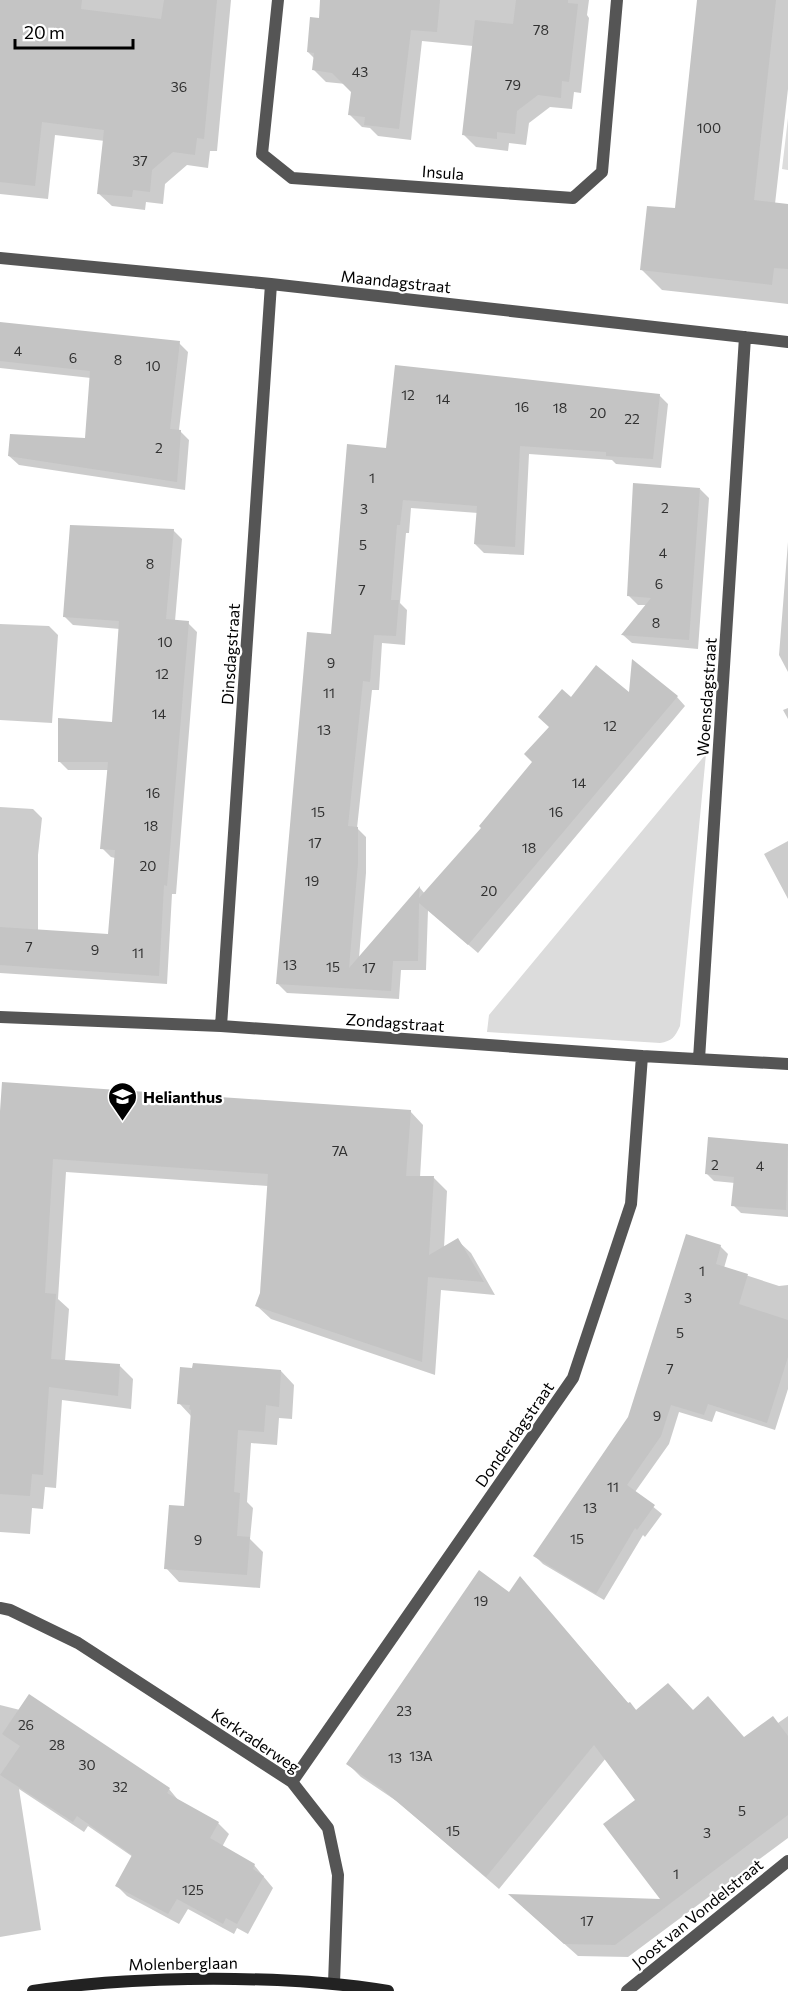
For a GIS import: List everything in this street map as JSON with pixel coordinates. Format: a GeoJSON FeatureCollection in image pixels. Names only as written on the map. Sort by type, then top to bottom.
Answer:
{"type":"FeatureCollection","features":[{"type":"Feature","properties":{"kind":"street","name":"Insula"},"geometry":{"type":"LineString","coordinates":[[278,0],[262,154],[292,178],[573,198],[602,172],[617,0]]}},
{"type":"Feature","properties":{"kind":"street","name":"Maandagstraat"},"geometry":{"type":"LineString","coordinates":[[0,258],[271,284],[788,342]]}},
{"type":"Feature","properties":{"kind":"street","name":"Dinsdagstraat"},"geometry":{"type":"LineString","coordinates":[[221,1026],[271,284]]}},
{"type":"Feature","properties":{"kind":"street","name":"Woensdagstraat"},"geometry":{"type":"LineString","coordinates":[[699,1059],[745,337]]}},
{"type":"Feature","properties":{"kind":"street","name":"Zondagstraat"},"geometry":{"type":"LineString","coordinates":[[0,1017],[221,1026],[788,1064]]}},
{"type":"Feature","properties":{"kind":"street","name":"Donderdagstraat"},"geometry":{"type":"LineString","coordinates":[[292,1782],[573,1378],[631,1204],[642,1056]]}},
{"type":"Feature","properties":{"kind":"street","name":"Kerkraderweg"},"geometry":{"type":"LineString","coordinates":[[0,1608],[10,1610],[78,1643],[292,1782],[328,1828],[338,1875],[334,1983]]}},
{"type":"Feature","properties":{"kind":"street","name":"Joost van Vondelstraat"},"geometry":{"type":"LineString","coordinates":[[627,1991],[788,1861]]}},
{"type":"Feature","properties":{"kind":"street","name":"Molenberglaan"},"geometry":{"type":"LineString","coordinates":[[33,1991],[69,1985],[157,1980],[255,1978],[334,1983]]}},
{"type":"Feature","properties":{"kind":"street"},"geometry":{"type":"LineString","coordinates":[[334,1983],[388,1991]]}},
{"type":"Feature","properties":{"kind":"shaded area"},"geometry":{"type":"Polygon","coordinates":[[[788,118],[788,170],[782,169],[788,118]]]}},
{"type":"Feature","properties":{"kind":"shaded area"},"geometry":{"type":"Polygon","coordinates":[[[706,754],[680,1026],[675,1036],[660,1043],[487,1032],[489,1015],[706,754]]]}},
{"type":"Feature","properties":{"kind":"building"},"geometry":{"type":"Polygon","coordinates":[[[0,0],[82,0],[81,9],[161,19],[164,0],[217,0],[204,139],[197,138],[195,155],[173,152],[152,170],[150,192],[133,190],[132,197],[97,194],[104,130],[42,122],[35,186],[0,182],[0,0]]]}},
{"type":"Feature","properties":{"kind":"building"},"geometry":{"type":"Polygon","coordinates":[[[320,0],[440,0],[437,32],[411,30],[399,129],[364,125],[365,117],[348,115],[351,92],[332,73],[312,70],[314,53],[307,52],[310,17],[319,18],[320,0]]]}},
{"type":"Feature","properties":{"kind":"building"},"geometry":{"type":"Polygon","coordinates":[[[516,0],[568,0],[568,3],[578,4],[569,82],[562,81],[561,98],[538,95],[517,111],[515,134],[497,132],[497,139],[462,135],[475,20],[513,24],[516,0]]]}},
{"type":"Feature","properties":{"kind":"building"},"geometry":{"type":"Polygon","coordinates":[[[697,0],[776,0],[754,200],[788,204],[788,269],[774,268],[772,285],[640,270],[647,206],[675,208],[697,0]]]}},
{"type":"Feature","properties":{"kind":"building"},"geometry":{"type":"Polygon","coordinates":[[[0,322],[180,341],[170,429],[181,430],[177,482],[8,456],[10,434],[85,438],[90,371],[0,361],[0,322]]]}},
{"type":"Feature","properties":{"kind":"building"},"geometry":{"type":"Polygon","coordinates":[[[395,365],[660,394],[653,459],[606,456],[606,452],[520,446],[515,547],[474,544],[477,506],[403,500],[400,525],[397,525],[391,600],[399,600],[396,636],[374,635],[370,682],[363,681],[348,826],[358,827],[358,863],[349,968],[420,886],[419,898],[481,828],[479,826],[532,762],[524,754],[549,727],[538,717],[562,689],[571,697],[596,665],[629,692],[632,659],[678,696],[468,945],[419,903],[418,961],[393,961],[391,991],[276,984],[307,632],[331,634],[347,444],[386,448],[395,365]]]}},
{"type":"Feature","properties":{"kind":"building"},"geometry":{"type":"Polygon","coordinates":[[[633,483],[700,488],[689,640],[621,635],[651,598],[627,596],[633,483]]]}},
{"type":"Feature","properties":{"kind":"building"},"geometry":{"type":"Polygon","coordinates":[[[70,525],[174,529],[166,619],[189,621],[167,886],[164,885],[159,976],[0,965],[0,927],[108,934],[115,850],[100,849],[108,762],[58,762],[58,718],[112,722],[119,621],[63,617],[70,525]]]}},
{"type":"Feature","properties":{"kind":"building"},"geometry":{"type":"Polygon","coordinates":[[[2,1082],[411,1110],[406,1176],[434,1176],[429,1255],[458,1238],[484,1282],[428,1277],[422,1362],[255,1306],[260,1293],[268,1174],[53,1159],[45,1293],[56,1294],[51,1359],[120,1364],[118,1396],[49,1387],[43,1475],[32,1474],[30,1496],[0,1494],[0,1111],[2,1082]]]}},
{"type":"Feature","properties":{"kind":"building"},"geometry":{"type":"Polygon","coordinates":[[[708,1137],[788,1144],[786,1210],[731,1206],[734,1177],[705,1174],[708,1137]]]}},
{"type":"Feature","properties":{"kind":"building"},"geometry":{"type":"Polygon","coordinates":[[[686,1234],[721,1245],[716,1264],[748,1274],[739,1304],[788,1320],[788,1357],[767,1423],[708,1404],[704,1415],[671,1405],[661,1436],[627,1485],[655,1505],[637,1530],[635,1528],[596,1594],[533,1556],[628,1417],[686,1234]]]}},
{"type":"Feature","properties":{"kind":"building"},"geometry":{"type":"Polygon","coordinates":[[[193,1363],[281,1370],[279,1407],[266,1405],[264,1432],[238,1430],[234,1492],[240,1493],[237,1536],[250,1537],[247,1575],[164,1569],[169,1505],[184,1506],[191,1410],[190,1405],[177,1404],[180,1367],[192,1368],[193,1363]]]}},
{"type":"Feature","properties":{"kind":"building"},"geometry":{"type":"Polygon","coordinates":[[[479,1570],[509,1592],[520,1576],[636,1710],[668,1683],[693,1710],[708,1696],[744,1737],[773,1716],[788,1736],[788,1815],[615,1945],[564,1944],[508,1894],[660,1899],[603,1824],[635,1800],[594,1745],[486,1877],[382,1789],[346,1764],[479,1570]]]}},
{"type":"Feature","properties":{"kind":"building"},"geometry":{"type":"Polygon","coordinates":[[[29,1694],[170,1788],[167,1793],[219,1822],[210,1838],[255,1864],[253,1869],[264,1876],[237,1924],[226,1918],[223,1924],[177,1899],[168,1914],[115,1886],[132,1855],[77,1816],[73,1822],[0,1775],[20,1746],[2,1734],[29,1694]]]}},
{"type":"Feature","properties":{"kind":"place","name":"Helianthus"},"geometry":{"type":"Point","coordinates":[122,1122]}}]}
